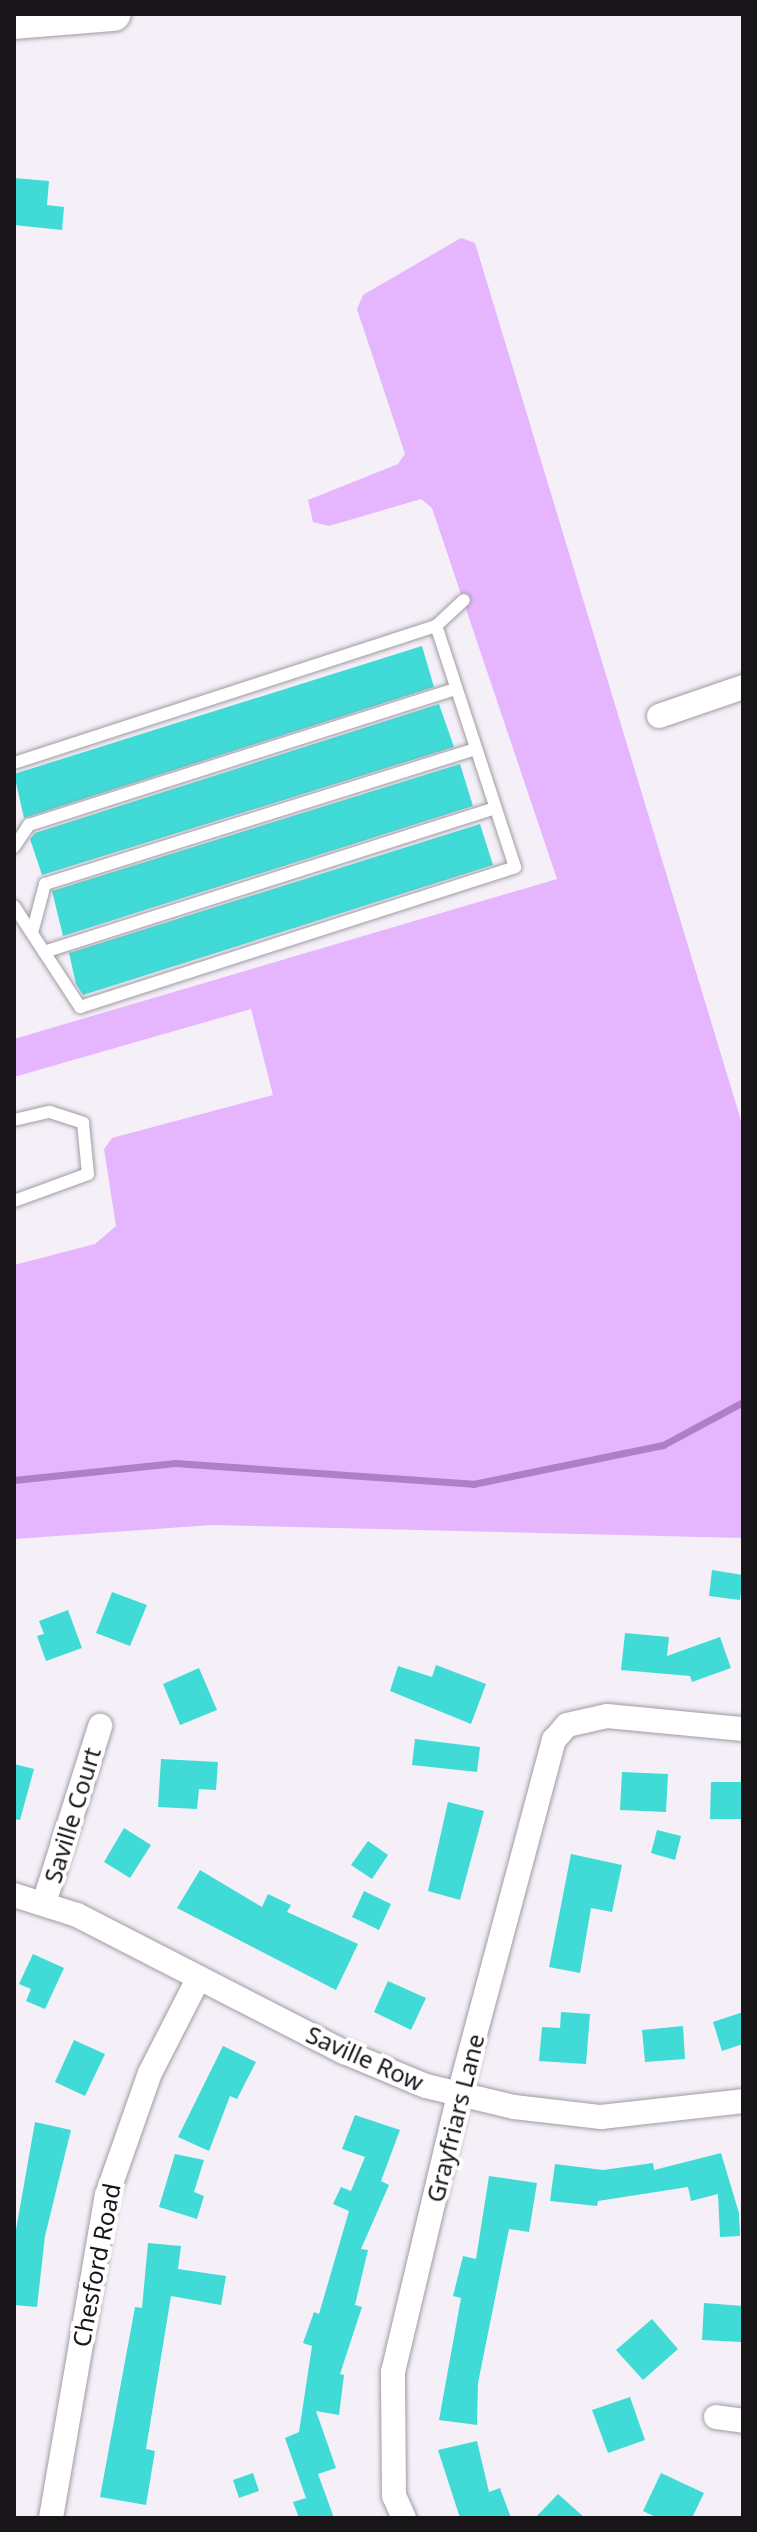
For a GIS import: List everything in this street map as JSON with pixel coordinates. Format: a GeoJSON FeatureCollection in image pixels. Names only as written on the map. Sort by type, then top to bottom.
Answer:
{"type":"FeatureCollection","features":[{"type":"Feature","properties":{"kind":"main road"},"geometry":{"type":"LineString","coordinates":[[14,22],[98,15]]}},
{"type":"Feature","properties":{"kind":"street"},"geometry":{"type":"LineString","coordinates":[[659,716],[743,687]]}},
{"type":"Feature","properties":{"kind":"street","name":"Grayfriars Lane"},"geometry":{"type":"LineString","coordinates":[[404,2518],[394,2496],[393,2372],[459,2094],[554,1740],[567,1725],[607,1716],[743,1729]]}},
{"type":"Feature","properties":{"kind":"street","name":"Saville Court"},"geometry":{"type":"LineString","coordinates":[[44,1903],[100,1726]]}},
{"type":"Feature","properties":{"kind":"street","name":"Saville Row"},"geometry":{"type":"LineString","coordinates":[[14,1895],[44,1903],[385,2071],[459,2094],[526,2109],[601,2117],[743,2101]]}},
{"type":"Feature","properties":{"kind":"street","name":"Chesford Road"},"geometry":{"type":"LineString","coordinates":[[51,2518],[107,2195],[150,2073],[198,1979]]}},
{"type":"Feature","properties":{"kind":"street"},"geometry":{"type":"LineString","coordinates":[[716,2417],[743,2421]]}},
{"type":"Feature","properties":{"kind":"lane"},"geometry":{"type":"LineString","coordinates":[[14,763],[436,626],[464,600]]}},
{"type":"Feature","properties":{"kind":"lane"},"geometry":{"type":"LineString","coordinates":[[14,906],[80,1007],[515,867],[436,626]]}},
{"type":"Feature","properties":{"kind":"lane"},"geometry":{"type":"LineString","coordinates":[[14,847],[29,825],[456,689]]}},
{"type":"Feature","properties":{"kind":"lane"},"geometry":{"type":"LineString","coordinates":[[32,933],[45,884],[476,749]]}},
{"type":"Feature","properties":{"kind":"lane"},"geometry":{"type":"LineString","coordinates":[[44,952],[495,808]]}},
{"type":"Feature","properties":{"kind":"lane"},"geometry":{"type":"LineString","coordinates":[[14,1120],[50,1112],[83,1123],[88,1174],[14,1201]]}},
{"type":"Feature","properties":{"kind":"shaded area"},"geometry":{"type":"Polygon","coordinates":[[[461,238],[475,243],[743,1127],[743,1538],[212,1525],[14,1539],[14,1265],[95,1244],[116,1226],[104,1149],[112,1138],[273,1095],[251,1009],[14,1077],[14,1039],[557,879],[432,508],[421,499],[329,526],[313,522],[308,500],[398,464],[405,454],[357,309],[363,295],[461,238]]]}},
{"type":"Feature","properties":{"kind":"building"},"geometry":{"type":"Polygon","coordinates":[[[14,178],[49,181],[47,205],[64,207],[62,230],[14,225],[14,178]]]}},
{"type":"Feature","properties":{"kind":"building"},"geometry":{"type":"Polygon","coordinates":[[[422,646],[434,687],[24,818],[14,774],[422,646]]]}},
{"type":"Feature","properties":{"kind":"building"},"geometry":{"type":"Polygon","coordinates":[[[439,704],[454,747],[42,875],[30,839],[35,833],[439,704]]]}},
{"type":"Feature","properties":{"kind":"building"},"geometry":{"type":"Polygon","coordinates":[[[460,764],[473,806],[63,936],[52,891],[460,764]]]}},
{"type":"Feature","properties":{"kind":"building"},"geometry":{"type":"Polygon","coordinates":[[[480,824],[493,865],[83,995],[76,984],[69,953],[480,824]]]}},
{"type":"Feature","properties":{"kind":"building"},"geometry":{"type":"Polygon","coordinates":[[[712,1570],[743,1575],[740,1600],[709,1596],[712,1570]]]}},
{"type":"Feature","properties":{"kind":"building"},"geometry":{"type":"Polygon","coordinates":[[[112,1592],[147,1605],[130,1646],[96,1633],[112,1592]]]}},
{"type":"Feature","properties":{"kind":"building"},"geometry":{"type":"Polygon","coordinates":[[[68,1610],[82,1648],[46,1661],[37,1636],[44,1634],[39,1621],[68,1610]]]}},
{"type":"Feature","properties":{"kind":"building"},"geometry":{"type":"Polygon","coordinates":[[[625,1633],[669,1637],[667,1656],[720,1637],[731,1668],[692,1682],[690,1676],[621,1670],[625,1633]]]}},
{"type":"Feature","properties":{"kind":"building"},"geometry":{"type":"Polygon","coordinates":[[[436,1665],[486,1684],[471,1724],[390,1691],[398,1666],[432,1677],[436,1665]]]}},
{"type":"Feature","properties":{"kind":"building"},"geometry":{"type":"Polygon","coordinates":[[[199,1668],[217,1710],[180,1725],[163,1684],[199,1668]]]}},
{"type":"Feature","properties":{"kind":"building"},"geometry":{"type":"Polygon","coordinates":[[[415,1739],[480,1747],[477,1772],[412,1765],[415,1739]]]}},
{"type":"Feature","properties":{"kind":"building"},"geometry":{"type":"Polygon","coordinates":[[[161,1759],[218,1762],[216,1790],[199,1789],[197,1809],[158,1807],[161,1759]]]}},
{"type":"Feature","properties":{"kind":"building"},"geometry":{"type":"Polygon","coordinates":[[[14,1764],[34,1769],[20,1820],[14,1819],[14,1764]]]}},
{"type":"Feature","properties":{"kind":"building"},"geometry":{"type":"Polygon","coordinates":[[[622,1772],[668,1774],[666,1812],[620,1810],[622,1772]]]}},
{"type":"Feature","properties":{"kind":"building"},"geometry":{"type":"Polygon","coordinates":[[[711,1782],[743,1782],[743,1819],[710,1819],[711,1782]]]}},
{"type":"Feature","properties":{"kind":"building"},"geometry":{"type":"Polygon","coordinates":[[[448,1802],[484,1811],[460,1900],[428,1891],[448,1802]]]}},
{"type":"Feature","properties":{"kind":"building"},"geometry":{"type":"Polygon","coordinates":[[[124,1828],[151,1845],[130,1878],[104,1862],[124,1828]]]}},
{"type":"Feature","properties":{"kind":"building"},"geometry":{"type":"Polygon","coordinates":[[[657,1830],[681,1836],[675,1860],[651,1853],[657,1830]]]}},
{"type":"Feature","properties":{"kind":"building"},"geometry":{"type":"Polygon","coordinates":[[[368,1841],[388,1855],[372,1879],[351,1865],[368,1841]]]}},
{"type":"Feature","properties":{"kind":"building"},"geometry":{"type":"Polygon","coordinates":[[[571,1854],[622,1865],[612,1912],[591,1908],[580,1973],[549,1967],[571,1854]]]}},
{"type":"Feature","properties":{"kind":"building"},"geometry":{"type":"Polygon","coordinates":[[[200,1870],[262,1907],[268,1894],[291,1905],[287,1912],[358,1944],[336,1990],[177,1908],[200,1870]]]}},
{"type":"Feature","properties":{"kind":"building"},"geometry":{"type":"Polygon","coordinates":[[[364,1891],[391,1904],[379,1930],[352,1917],[364,1891]]]}},
{"type":"Feature","properties":{"kind":"building"},"geometry":{"type":"Polygon","coordinates":[[[33,1954],[64,1968],[45,2009],[26,2001],[31,1989],[19,1984],[33,1954]]]}},
{"type":"Feature","properties":{"kind":"building"},"geometry":{"type":"Polygon","coordinates":[[[388,1981],[426,1998],[411,2030],[374,2012],[388,1981]]]}},
{"type":"Feature","properties":{"kind":"building"},"geometry":{"type":"Polygon","coordinates":[[[561,2012],[590,2014],[586,2064],[539,2061],[542,2027],[560,2028],[561,2012]]]}},
{"type":"Feature","properties":{"kind":"building"},"geometry":{"type":"Polygon","coordinates":[[[743,2012],[743,2044],[722,2051],[713,2022],[743,2012]]]}},
{"type":"Feature","properties":{"kind":"building"},"geometry":{"type":"Polygon","coordinates":[[[683,2026],[685,2059],[645,2062],[642,2030],[683,2026]]]}},
{"type":"Feature","properties":{"kind":"building"},"geometry":{"type":"Polygon","coordinates":[[[74,2040],[105,2054],[85,2096],[55,2082],[74,2040]]]}},
{"type":"Feature","properties":{"kind":"building"},"geometry":{"type":"Polygon","coordinates":[[[223,2046],[256,2062],[237,2099],[230,2096],[209,2151],[178,2137],[223,2046]]]}},
{"type":"Feature","properties":{"kind":"building"},"geometry":{"type":"Polygon","coordinates":[[[355,2115],[400,2130],[381,2181],[389,2185],[361,2249],[368,2250],[355,2305],[362,2307],[340,2374],[344,2375],[339,2415],[316,2411],[336,2468],[318,2474],[334,2518],[299,2518],[293,2502],[306,2498],[285,2438],[299,2432],[312,2346],[303,2343],[314,2312],[319,2314],[349,2211],[333,2204],[341,2187],[351,2191],[365,2157],[342,2149],[355,2115]]]}},
{"type":"Feature","properties":{"kind":"building"},"geometry":{"type":"Polygon","coordinates":[[[35,2122],[71,2130],[45,2236],[37,2307],[14,2305],[14,2241],[35,2122]]]}},
{"type":"Feature","properties":{"kind":"building"},"geometry":{"type":"Polygon","coordinates":[[[721,2153],[739,2213],[740,2236],[720,2237],[718,2194],[691,2201],[688,2187],[598,2201],[597,2206],[550,2201],[555,2164],[603,2170],[653,2163],[654,2170],[721,2153]]]}},
{"type":"Feature","properties":{"kind":"building"},"geometry":{"type":"Polygon","coordinates":[[[175,2154],[204,2160],[194,2192],[204,2196],[197,2219],[159,2207],[175,2154]]]}},
{"type":"Feature","properties":{"kind":"building"},"geometry":{"type":"Polygon","coordinates":[[[489,2176],[537,2183],[529,2232],[509,2229],[478,2383],[477,2425],[439,2420],[461,2298],[453,2296],[463,2256],[476,2259],[489,2176]]]}},
{"type":"Feature","properties":{"kind":"building"},"geometry":{"type":"Polygon","coordinates":[[[148,2243],[181,2246],[178,2269],[226,2276],[221,2305],[171,2296],[146,2449],[155,2451],[146,2505],[100,2497],[135,2307],[142,2308],[148,2243]]]}},
{"type":"Feature","properties":{"kind":"building"},"geometry":{"type":"Polygon","coordinates":[[[704,2303],[743,2306],[741,2342],[702,2340],[704,2303]]]}},
{"type":"Feature","properties":{"kind":"building"},"geometry":{"type":"Polygon","coordinates":[[[652,2319],[678,2349],[643,2380],[616,2350],[652,2319]]]}},
{"type":"Feature","properties":{"kind":"building"},"geometry":{"type":"Polygon","coordinates":[[[630,2397],[645,2440],[608,2453],[592,2410],[630,2397]]]}},
{"type":"Feature","properties":{"kind":"building"},"geometry":{"type":"Polygon","coordinates":[[[477,2441],[489,2492],[500,2488],[511,2518],[460,2518],[438,2450],[477,2441]]]}},
{"type":"Feature","properties":{"kind":"building"},"geometry":{"type":"Polygon","coordinates":[[[253,2473],[259,2491],[239,2498],[233,2480],[253,2473]]]}},
{"type":"Feature","properties":{"kind":"building"},"geometry":{"type":"Polygon","coordinates":[[[661,2473],[704,2493],[692,2518],[658,2518],[643,2511],[661,2473]]]}},
{"type":"Feature","properties":{"kind":"building"},"geometry":{"type":"Polygon","coordinates":[[[558,2494],[585,2518],[535,2518],[558,2494]]]}},
{"type":"Feature","properties":{"kind":"waterway"},"geometry":{"type":"LineString","coordinates":[[14,1480],[175,1463],[473,1484],[663,1445],[743,1402]]}}]}
